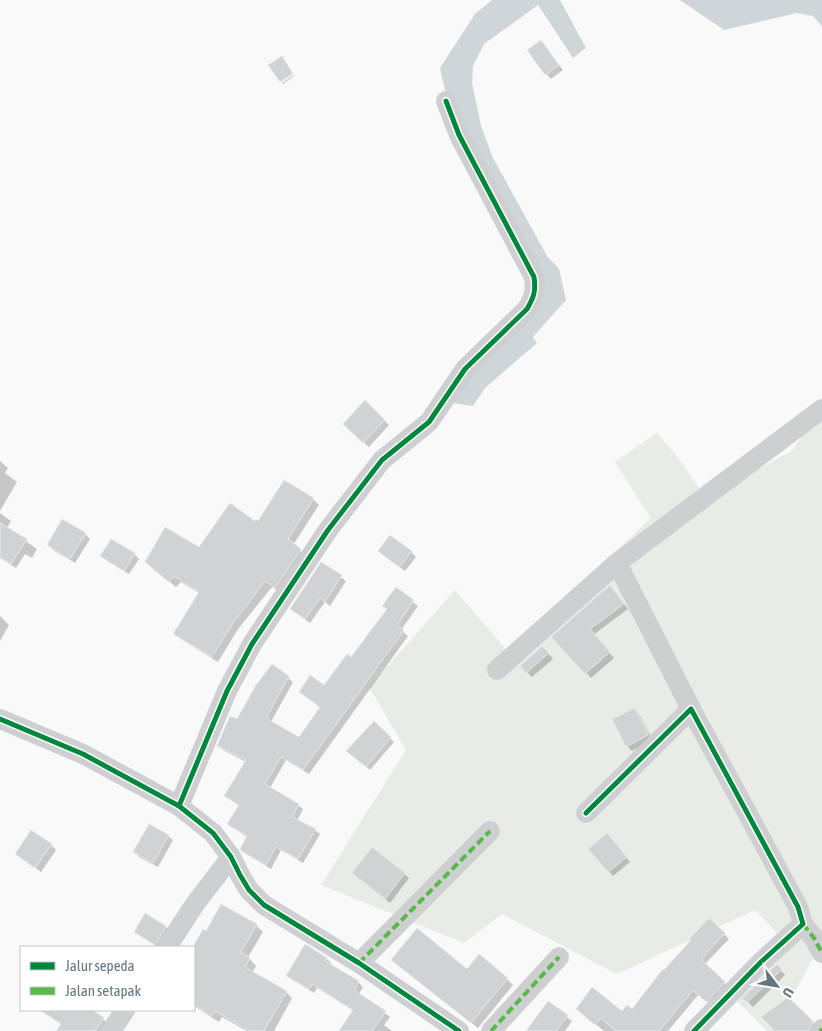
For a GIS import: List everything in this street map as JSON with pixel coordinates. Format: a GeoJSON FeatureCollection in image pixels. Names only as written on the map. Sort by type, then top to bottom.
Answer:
{"type":"FeatureCollection","features":[{"type":"Feature","properties":{"kind":"street"},"geometry":{"type":"LineString","coordinates":[[179,806],[227,691],[252,644],[328,530],[382,460],[429,422],[466,369],[527,309],[534,297],[536,288],[534,278],[459,135],[446,101]]}},
{"type":"Feature","properties":{"kind":"street"},"geometry":{"type":"LineString","coordinates":[[497,670],[617,563],[822,408]]}},
{"type":"Feature","properties":{"kind":"street"},"geometry":{"type":"LineString","coordinates":[[617,563],[691,709],[798,907],[803,924],[814,938],[822,953]]}},
{"type":"Feature","properties":{"kind":"street"},"geometry":{"type":"LineString","coordinates":[[586,813],[691,709]]}},
{"type":"Feature","properties":{"kind":"street"},"geometry":{"type":"LineString","coordinates":[[0,718],[83,754],[179,806],[213,833],[231,857],[249,890],[264,905],[359,963],[459,1031]]}},
{"type":"Feature","properties":{"kind":"street"},"geometry":{"type":"LineString","coordinates":[[359,963],[490,831]]}},
{"type":"Feature","properties":{"kind":"street"},"geometry":{"type":"LineString","coordinates":[[168,946],[195,904],[231,857]]}},
{"type":"Feature","properties":{"kind":"street"},"geometry":{"type":"LineString","coordinates":[[694,1031],[761,962],[803,924]]}},
{"type":"Feature","properties":{"kind":"street"},"geometry":{"type":"LineString","coordinates":[[491,1031],[559,957]]}},
{"type":"Feature","properties":{"kind":"street"},"geometry":{"type":"LineString","coordinates":[[110,1031],[125,1011]]}},
{"type":"Feature","properties":{"kind":"shaded area"},"geometry":{"type":"Polygon","coordinates":[[[492,0],[560,0],[586,48],[573,58],[538,5],[484,44],[473,66],[472,83],[481,126],[493,158],[547,256],[559,269],[566,300],[533,337],[537,343],[485,388],[473,406],[451,403],[457,386],[542,296],[447,99],[440,68],[475,14],[492,0]]]}},
{"type":"Feature","properties":{"kind":"shaded area"},"geometry":{"type":"Polygon","coordinates":[[[680,0],[822,0],[822,26],[813,16],[797,13],[724,30],[680,0]]]}},
{"type":"Feature","properties":{"kind":"shaded area"},"geometry":{"type":"Polygon","coordinates":[[[822,406],[822,942],[773,1031],[767,1031],[730,994],[781,937],[755,910],[617,974],[502,914],[464,943],[321,885],[406,750],[369,687],[455,590],[514,659],[593,573],[651,518],[615,462],[657,433],[677,456],[703,494],[750,474],[793,450],[822,406]]]}},
{"type":"Feature","properties":{"kind":"building"},"geometry":{"type":"Polygon","coordinates":[[[541,40],[559,65],[545,75],[527,50],[541,40]]]}},
{"type":"Feature","properties":{"kind":"building"},"geometry":{"type":"Polygon","coordinates":[[[282,56],[293,74],[280,82],[268,65],[282,56]]]}},
{"type":"Feature","properties":{"kind":"building"},"geometry":{"type":"Polygon","coordinates":[[[365,400],[385,420],[363,443],[343,424],[365,400]]]}},
{"type":"Feature","properties":{"kind":"building"},"geometry":{"type":"Polygon","coordinates":[[[284,480],[314,498],[288,539],[301,549],[275,588],[265,581],[233,623],[212,657],[173,634],[199,592],[174,576],[169,582],[145,562],[165,527],[199,547],[230,503],[255,521],[256,519],[258,521],[284,480]]]}},
{"type":"Feature","properties":{"kind":"building"},"geometry":{"type":"Polygon","coordinates":[[[62,519],[86,533],[70,559],[47,545],[62,519]]]}},
{"type":"Feature","properties":{"kind":"building"},"geometry":{"type":"Polygon","coordinates":[[[0,523],[27,539],[11,564],[0,558],[0,523]]]}},
{"type":"Feature","properties":{"kind":"building"},"geometry":{"type":"Polygon","coordinates":[[[390,535],[412,551],[399,567],[378,551],[390,535]]]}},
{"type":"Feature","properties":{"kind":"building"},"geometry":{"type":"Polygon","coordinates":[[[111,539],[135,553],[124,571],[100,556],[111,539]]]}},
{"type":"Feature","properties":{"kind":"building"},"geometry":{"type":"Polygon","coordinates":[[[321,562],[342,575],[325,602],[320,598],[305,619],[290,609],[321,562]]]}},
{"type":"Feature","properties":{"kind":"building"},"geometry":{"type":"Polygon","coordinates":[[[610,585],[624,604],[590,629],[610,652],[585,674],[551,637],[610,585]]]}},
{"type":"Feature","properties":{"kind":"building"},"geometry":{"type":"Polygon","coordinates":[[[396,587],[414,600],[397,625],[404,630],[303,770],[281,757],[265,784],[299,804],[292,817],[316,829],[298,859],[276,847],[266,865],[241,851],[240,849],[247,836],[227,824],[239,805],[224,796],[246,760],[217,746],[230,716],[237,719],[256,685],[272,664],[289,676],[266,718],[299,737],[320,707],[299,692],[310,675],[324,685],[347,654],[351,657],[387,609],[382,606],[396,587]]]}},
{"type":"Feature","properties":{"kind":"building"},"geometry":{"type":"Polygon","coordinates":[[[542,646],[549,653],[526,673],[520,666],[542,646]]]}},
{"type":"Feature","properties":{"kind":"building"},"geometry":{"type":"Polygon","coordinates":[[[635,708],[648,735],[626,747],[612,719],[635,708]]]}},
{"type":"Feature","properties":{"kind":"building"},"geometry":{"type":"Polygon","coordinates":[[[374,721],[391,737],[366,767],[346,751],[374,721]]]}},
{"type":"Feature","properties":{"kind":"building"},"geometry":{"type":"Polygon","coordinates":[[[149,824],[169,835],[153,863],[133,852],[149,824]]]}},
{"type":"Feature","properties":{"kind":"building"},"geometry":{"type":"Polygon","coordinates":[[[31,830],[52,844],[35,868],[15,854],[31,830]]]}},
{"type":"Feature","properties":{"kind":"building"},"geometry":{"type":"Polygon","coordinates":[[[607,833],[627,857],[608,872],[588,849],[607,833]]]}},
{"type":"Feature","properties":{"kind":"building"},"geometry":{"type":"Polygon","coordinates":[[[372,847],[405,873],[385,899],[352,873],[372,847]]]}},
{"type":"Feature","properties":{"kind":"building"},"geometry":{"type":"Polygon","coordinates":[[[221,904],[257,924],[241,952],[250,958],[245,967],[287,991],[264,1031],[250,1031],[215,1011],[212,1016],[195,1006],[194,945],[203,929],[206,931],[221,904]]]}},
{"type":"Feature","properties":{"kind":"building"},"geometry":{"type":"Polygon","coordinates":[[[145,913],[166,926],[155,945],[134,932],[145,913]]]}},
{"type":"Feature","properties":{"kind":"building"},"geometry":{"type":"Polygon","coordinates":[[[709,918],[725,933],[701,959],[725,982],[706,1002],[693,990],[659,1031],[616,1031],[601,1018],[595,1025],[576,1009],[592,987],[622,1011],[627,1005],[632,1009],[663,969],[709,918]]]}},
{"type":"Feature","properties":{"kind":"building"},"geometry":{"type":"Polygon","coordinates":[[[417,928],[467,969],[479,954],[508,978],[471,1023],[391,960],[417,928]]]}},
{"type":"Feature","properties":{"kind":"building"},"geometry":{"type":"Polygon","coordinates":[[[305,944],[327,958],[325,961],[359,981],[354,990],[386,1011],[372,1031],[339,1031],[353,1010],[312,984],[309,989],[286,976],[305,944]]]}},
{"type":"Feature","properties":{"kind":"building"},"geometry":{"type":"Polygon","coordinates":[[[777,964],[782,969],[747,1003],[742,998],[777,964]]]}},
{"type":"Feature","properties":{"kind":"building"},"geometry":{"type":"Polygon","coordinates":[[[788,997],[813,1021],[808,1031],[775,1031],[761,1017],[788,997]]]}},
{"type":"Feature","properties":{"kind":"building"},"geometry":{"type":"Polygon","coordinates":[[[548,1001],[568,1015],[556,1031],[526,1031],[548,1001]]]}},
{"type":"Feature","properties":{"kind":"building"},"geometry":{"type":"Polygon","coordinates":[[[42,1011],[94,1011],[104,1018],[95,1031],[56,1031],[61,1024],[42,1011]]]}},
{"type":"Feature","properties":{"kind":"marked path"},"geometry":{"type":"LineString","coordinates":[[359,963],[490,831]]}},
{"type":"Feature","properties":{"kind":"marked path"},"geometry":{"type":"LineString","coordinates":[[803,924],[814,938],[822,953]]}},
{"type":"Feature","properties":{"kind":"marked path"},"geometry":{"type":"LineString","coordinates":[[491,1031],[559,957]]}},
{"type":"Feature","properties":{"kind":"cycle path"},"geometry":{"type":"LineString","coordinates":[[179,806],[227,691],[252,644],[328,530],[382,460],[429,422],[465,369],[527,309],[533,297],[535,290],[534,277],[459,135],[446,101]]}},
{"type":"Feature","properties":{"kind":"cycle path"},"geometry":{"type":"LineString","coordinates":[[586,813],[691,709],[798,907],[803,924],[761,962],[694,1031]]}},
{"type":"Feature","properties":{"kind":"cycle path"},"geometry":{"type":"LineString","coordinates":[[0,719],[83,754],[179,806],[213,833],[231,857],[249,890],[264,905],[359,963],[459,1031]]}}]}
